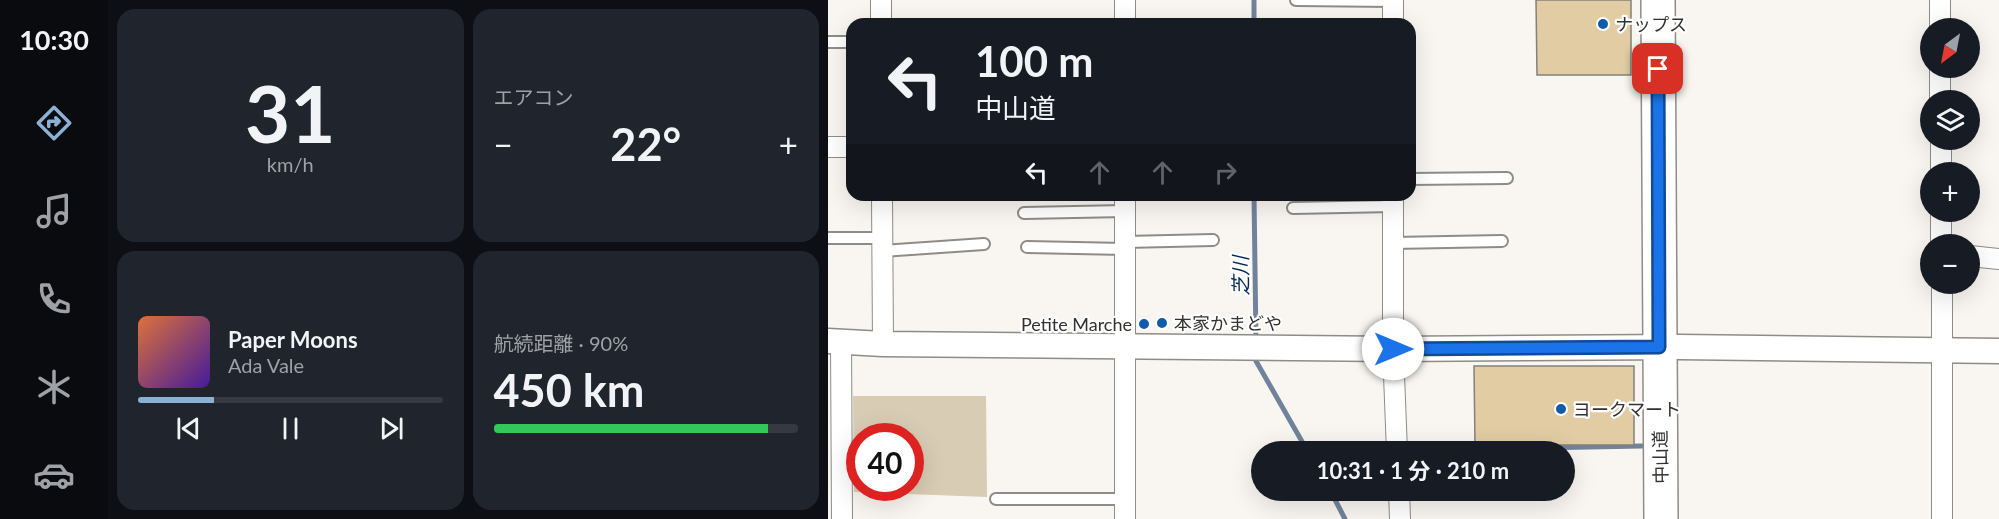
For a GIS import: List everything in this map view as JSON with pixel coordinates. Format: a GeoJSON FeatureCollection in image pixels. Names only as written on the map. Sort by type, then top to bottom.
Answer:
{"type":"FeatureCollection","features":[{"type":"Feature","properties":{"kind":"highway","name":"中山道"},"geometry":{"type":"LineString","coordinates":[[1658,0],[1669,347],[1680,519]]}},
{"type":"Feature","properties":{"kind":"highway","name":"中山道"},"geometry":{"type":"LineString","coordinates":[[1661,519],[1669,347],[1678,0]]}},
{"type":"Feature","properties":{"kind":"street"},"geometry":{"type":"LineString","coordinates":[[881,0],[881,18]]}},
{"type":"Feature","properties":{"kind":"street"},"geometry":{"type":"LineString","coordinates":[[1125,0],[1125,18]]}},
{"type":"Feature","properties":{"kind":"street"},"geometry":{"type":"LineString","coordinates":[[1940,0],[1940,18]]}},
{"type":"Feature","properties":{"kind":"street"},"geometry":{"type":"LineString","coordinates":[[1393,1],[1393,18]]}},
{"type":"Feature","properties":{"kind":"street"},"geometry":{"type":"LineString","coordinates":[[828,147],[846,147]]}},
{"type":"Feature","properties":{"kind":"street"},"geometry":{"type":"LineString","coordinates":[[882,201],[883,344]]}},
{"type":"Feature","properties":{"kind":"street"},"geometry":{"type":"LineString","coordinates":[[1393,201],[1393,349],[1397,441]]}},
{"type":"Feature","properties":{"kind":"street"},"geometry":{"type":"LineString","coordinates":[[1125,203],[1125,509]]}},
{"type":"Feature","properties":{"kind":"street"},"geometry":{"type":"LineString","coordinates":[[1980,256],[1999,259]]}},
{"type":"Feature","properties":{"kind":"street"},"geometry":{"type":"LineString","coordinates":[[1941,294],[1942,519]]}},
{"type":"Feature","properties":{"kind":"street"},"geometry":{"type":"LineString","coordinates":[[842,519],[835,454],[835,341],[883,344],[1393,349],[1669,347],[1999,351]]}},
{"type":"Feature","properties":{"kind":"street"},"geometry":{"type":"LineString","coordinates":[[1399,501],[1400,519]]}},
{"type":"Feature","properties":{"kind":"lane"},"geometry":{"type":"LineString","coordinates":[[1296,0],[1393,1]]}},
{"type":"Feature","properties":{"kind":"lane"},"geometry":{"type":"LineString","coordinates":[[828,42],[846,42]]}},
{"type":"Feature","properties":{"kind":"lane"},"geometry":{"type":"LineString","coordinates":[[1416,178],[1507,178]]}},
{"type":"Feature","properties":{"kind":"lane"},"geometry":{"type":"LineString","coordinates":[[1293,208],[1393,201]]}},
{"type":"Feature","properties":{"kind":"lane"},"geometry":{"type":"LineString","coordinates":[[1024,213],[1125,203]]}},
{"type":"Feature","properties":{"kind":"lane"},"geometry":{"type":"LineString","coordinates":[[828,238],[882,244],[984,244]]}},
{"type":"Feature","properties":{"kind":"lane"},"geometry":{"type":"LineString","coordinates":[[1027,247],[1213,240]]}},
{"type":"Feature","properties":{"kind":"lane"},"geometry":{"type":"LineString","coordinates":[[1393,243],[1503,241]]}},
{"type":"Feature","properties":{"kind":"lane"},"geometry":{"type":"LineString","coordinates":[[996,499],[1125,509]]}},
{"type":"Feature","properties":{"kind":"shaded area"},"geometry":{"type":"Polygon","coordinates":[[[853,396],[986,396],[987,497],[924,495],[924,423],[853,423],[853,396]]]}},
{"type":"Feature","properties":{"kind":"building"},"geometry":{"type":"Polygon","coordinates":[[[1536,0],[1631,0],[1631,75],[1537,75],[1536,0]]]}},
{"type":"Feature","properties":{"kind":"building"},"geometry":{"type":"Polygon","coordinates":[[[1474,366],[1634,366],[1634,445],[1575,445],[1575,441],[1475,441],[1474,366]]]}},
{"type":"Feature","properties":{"kind":"waterway","name":"芝川"},"geometry":{"type":"LineString","coordinates":[[1254,0],[1254,18]]}},
{"type":"Feature","properties":{"kind":"waterway","name":"芝川"},"geometry":{"type":"LineString","coordinates":[[1254,201],[1256,341]]}},
{"type":"Feature","properties":{"kind":"waterway","name":"芝川"},"geometry":{"type":"LineString","coordinates":[[1256,353],[1256,361],[1302,441]]}},
{"type":"Feature","properties":{"kind":"waterway"},"geometry":{"type":"LineString","coordinates":[[1575,447],[1642,446]]}},
{"type":"Feature","properties":{"kind":"waterway","name":"芝川"},"geometry":{"type":"LineString","coordinates":[[1336,501],[1345,519]]}},
{"type":"Feature","properties":{"kind":"place","name":"ナップス"},"geometry":{"type":"Point","coordinates":[1603,24]}},
{"type":"Feature","properties":{"kind":"place","name":"本家かまどや"},"geometry":{"type":"Point","coordinates":[1162,323]}},
{"type":"Feature","properties":{"kind":"place","name":"Petite Marche"},"geometry":{"type":"Point","coordinates":[1144,324]}},
{"type":"Feature","properties":{"kind":"place","name":"ヨークマート"},"geometry":{"type":"Point","coordinates":[1561,409]}},
{"type":"Feature","properties":{"kind":"route"},"geometry":{"type":"LineString","coordinates":[[1393,349],[1659,347],[1658,69]]}}]}
